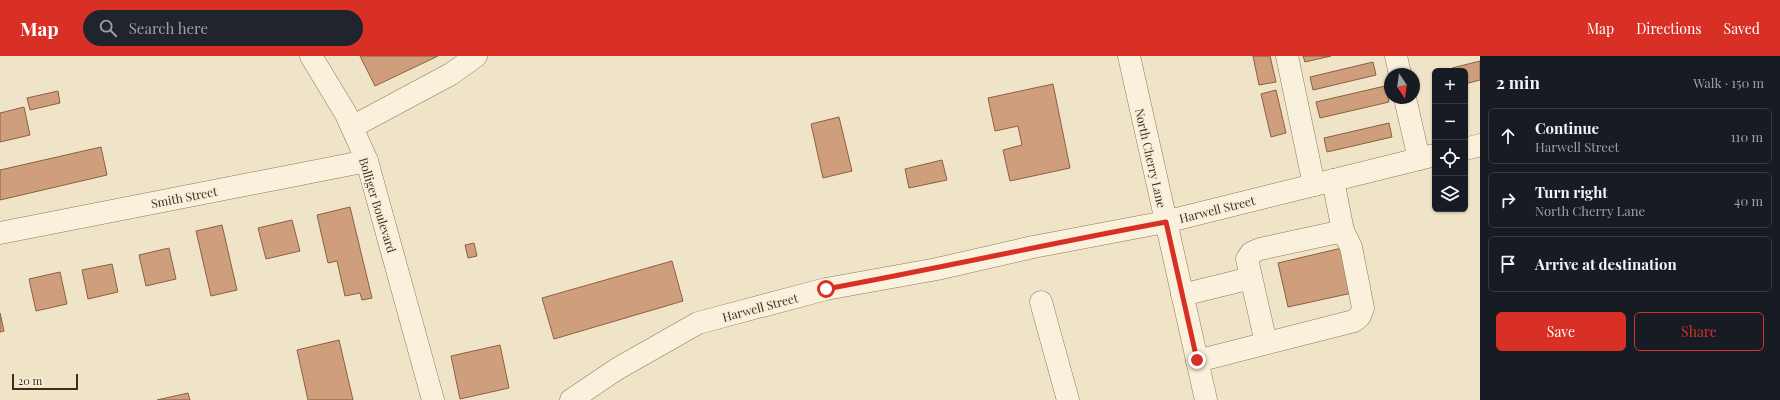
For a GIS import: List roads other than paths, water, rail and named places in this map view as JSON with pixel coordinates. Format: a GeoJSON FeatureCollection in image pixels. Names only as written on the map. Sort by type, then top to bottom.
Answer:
{"type":"FeatureCollection","features":[{"type":"Feature","properties":{"kind":"street","name":"Bolliger Boulevard"},"geometry":{"type":"LineString","coordinates":[[311,56],[346,114],[367,161],[433,400]]}},
{"type":"Feature","properties":{"kind":"street"},"geometry":{"type":"LineString","coordinates":[[352,127],[451,74],[476,56]]}},
{"type":"Feature","properties":{"kind":"street","name":"North Cherry Lane"},"geometry":{"type":"LineString","coordinates":[[1129,56],[1206,400]]}},
{"type":"Feature","properties":{"kind":"street"},"geometry":{"type":"LineString","coordinates":[[1197,360],[1354,321],[1360,316],[1363,308],[1351,247],[1324,183],[1287,56]]}},
{"type":"Feature","properties":{"kind":"street"},"geometry":{"type":"LineString","coordinates":[[1396,56],[1399,68]]}},
{"type":"Feature","properties":{"kind":"street"},"geometry":{"type":"LineString","coordinates":[[1407,104],[1427,157]]}},
{"type":"Feature","properties":{"kind":"street"},"geometry":{"type":"LineString","coordinates":[[1468,148],[1480,146]]}},
{"type":"Feature","properties":{"kind":"street","name":"Harwell Street"},"geometry":{"type":"LineString","coordinates":[[571,400],[617,369],[698,323],[826,289],[937,269],[1033,247],[1166,222],[1427,157]]}},
{"type":"Feature","properties":{"kind":"street","name":"Smith Street"},"geometry":{"type":"LineString","coordinates":[[0,234],[367,161]]}},
{"type":"Feature","properties":{"kind":"street"},"geometry":{"type":"LineString","coordinates":[[1266,343],[1247,259],[1250,253],[1260,249],[1344,231]]}},
{"type":"Feature","properties":{"kind":"street"},"geometry":{"type":"LineString","coordinates":[[1182,295],[1251,278]]}},
{"type":"Feature","properties":{"kind":"street"},"geometry":{"type":"LineString","coordinates":[[1041,302],[1068,400]]}}]}
